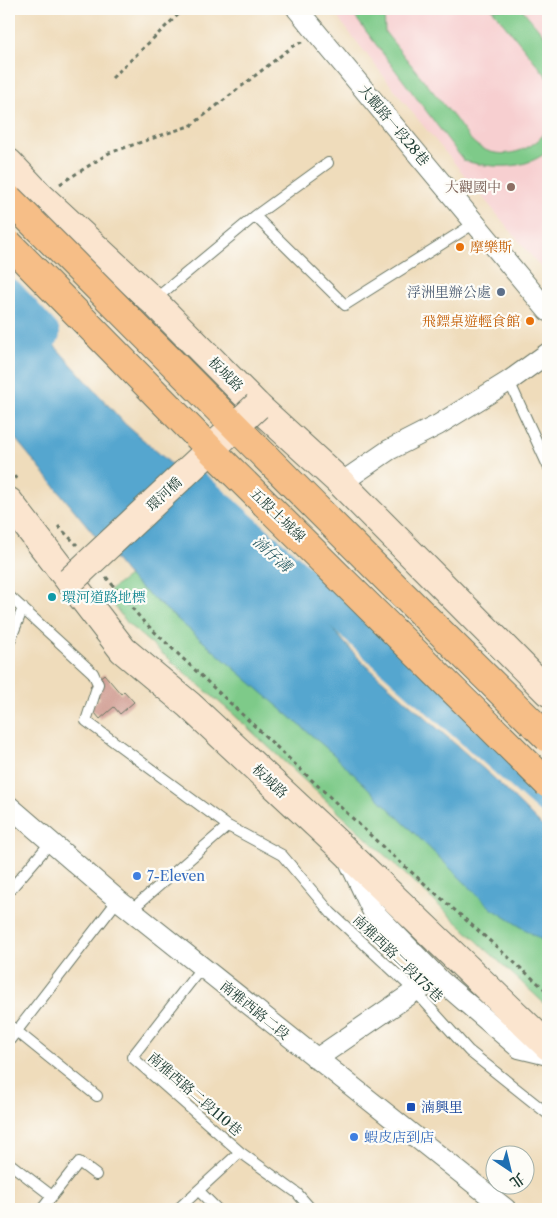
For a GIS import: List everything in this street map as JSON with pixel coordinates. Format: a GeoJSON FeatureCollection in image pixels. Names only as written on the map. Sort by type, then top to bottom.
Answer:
{"type":"FeatureCollection","features":[{"type":"Feature","properties":{"kind":"highway"},"geometry":{"type":"LineString","coordinates":[[9,199],[163,352],[233,426],[548,738]]}},
{"type":"Feature","properties":{"kind":"highway","name":"五股土城線"},"geometry":{"type":"LineString","coordinates":[[9,244],[212,451],[548,784]]}},
{"type":"Feature","properties":{"kind":"street","name":"大觀路一段28巷"},"geometry":{"type":"LineString","coordinates":[[297,9],[548,310]]}},
{"type":"Feature","properties":{"kind":"street","name":"板城路"},"geometry":{"type":"LineString","coordinates":[[9,163],[40,196],[153,301],[257,406],[341,483],[548,692]]}},
{"type":"Feature","properties":{"kind":"street"},"geometry":{"type":"LineString","coordinates":[[341,483],[389,450],[438,425],[509,381],[548,353]]}},
{"type":"Feature","properties":{"kind":"street","name":"環河橋"},"geometry":{"type":"LineString","coordinates":[[70,582],[257,406]]}},
{"type":"Feature","properties":{"kind":"street","name":"板城路"},"geometry":{"type":"LineString","coordinates":[[15,493],[70,582],[124,650],[189,705],[342,848],[548,1046]]}},
{"type":"Feature","properties":{"kind":"street","name":"南雅西路二段"},"geometry":{"type":"LineString","coordinates":[[9,806],[124,905],[506,1209]]}},
{"type":"Feature","properties":{"kind":"street"},"geometry":{"type":"LineString","coordinates":[[342,848],[372,910],[440,980],[519,1048],[548,1055]]}},
{"type":"Feature","properties":{"kind":"street"},"geometry":{"type":"LineString","coordinates":[[316,1059],[415,990],[440,980]]}},
{"type":"Feature","properties":{"kind":"lane"},"geometry":{"type":"LineString","coordinates":[[153,301],[255,216],[328,163]]}},
{"type":"Feature","properties":{"kind":"lane"},"geometry":{"type":"LineString","coordinates":[[255,216],[345,305],[475,223]]}},
{"type":"Feature","properties":{"kind":"lane"},"geometry":{"type":"LineString","coordinates":[[509,381],[548,466]]}},
{"type":"Feature","properties":{"kind":"lane"},"geometry":{"type":"LineString","coordinates":[[9,596],[23,608],[9,643]]}},
{"type":"Feature","properties":{"kind":"lane","name":"南雅西路二段175巷"},"geometry":{"type":"LineString","coordinates":[[23,608],[93,673],[98,684],[86,721],[228,826],[282,855],[331,914],[415,990],[469,1052],[548,1114]]}},
{"type":"Feature","properties":{"kind":"lane"},"geometry":{"type":"LineString","coordinates":[[9,1042],[12,1028],[124,905],[228,826]]}},
{"type":"Feature","properties":{"kind":"lane"},"geometry":{"type":"LineString","coordinates":[[9,891],[51,842]]}},
{"type":"Feature","properties":{"kind":"lane","name":"南雅西路二段110巷"},"geometry":{"type":"LineString","coordinates":[[178,1209],[240,1152],[132,1057],[202,967]]}},
{"type":"Feature","properties":{"kind":"lane"},"geometry":{"type":"LineString","coordinates":[[12,1028],[97,1096]]}},
{"type":"Feature","properties":{"kind":"lane"},"geometry":{"type":"LineString","coordinates":[[240,1152],[297,1193],[311,1209]]}},
{"type":"Feature","properties":{"kind":"lane"},"geometry":{"type":"LineString","coordinates":[[42,1209],[79,1162],[96,1175]]}},
{"type":"Feature","properties":{"kind":"lane"},"geometry":{"type":"LineString","coordinates":[[9,1163],[52,1196]]}},
{"type":"Feature","properties":{"kind":"lane"},"geometry":{"type":"LineString","coordinates":[[199,1191],[217,1209]]}},
{"type":"Feature","properties":{"kind":"path"},"geometry":{"type":"LineString","coordinates":[[112,78],[184,9]]}},
{"type":"Feature","properties":{"kind":"path"},"geometry":{"type":"LineString","coordinates":[[40,196],[109,153],[192,125],[293,46],[318,34]]}},
{"type":"Feature","properties":{"kind":"path"},"geometry":{"type":"LineString","coordinates":[[9,470],[15,493]]}},
{"type":"Feature","properties":{"kind":"path"},"geometry":{"type":"LineString","coordinates":[[52,519],[93,561],[144,621],[384,848],[548,992]]}},
{"type":"Feature","properties":{"kind":"shaded area","name":"大觀國中"},"geometry":{"type":"Polygon","coordinates":[[[331,9],[548,9],[548,276],[411,111],[331,9]]]}},
{"type":"Feature","properties":{"kind":"green space"},"geometry":{"type":"Polygon","coordinates":[[[353,9],[384,9],[385,32],[478,146],[487,151],[497,153],[517,152],[535,143],[548,128],[548,151],[529,162],[519,165],[497,166],[464,161],[353,14],[353,9]]]}},
{"type":"Feature","properties":{"kind":"green space"},"geometry":{"type":"Polygon","coordinates":[[[492,9],[522,9],[548,40],[548,78],[492,9]]]}},
{"type":"Feature","properties":{"kind":"green space"},"geometry":{"type":"Polygon","coordinates":[[[133,573],[548,926],[548,1007],[233,714],[129,625],[105,594],[133,573]]]}},
{"type":"Feature","properties":{"kind":"water"},"geometry":{"type":"Polygon","coordinates":[[[9,295],[125,424],[213,500],[275,565],[362,662],[495,779],[548,832],[548,944],[491,908],[332,753],[132,580],[9,431],[9,295]]]}},
{"type":"Feature","properties":{"kind":"building"},"geometry":{"type":"Polygon","coordinates":[[[104,674],[121,694],[124,691],[134,702],[120,714],[114,707],[100,719],[90,707],[100,698],[90,686],[104,674]]]}},
{"type":"Feature","properties":{"kind":"waterway","name":"湳仔溝"},"geometry":{"type":"LineString","coordinates":[[9,295],[44,334]]}},
{"type":"Feature","properties":{"kind":"waterway","name":"湳仔溝"},"geometry":{"type":"LineString","coordinates":[[187,479],[548,799]]}},
{"type":"Feature","properties":{"kind":"place","name":"大觀國中"},"geometry":{"type":"Point","coordinates":[511,187]}},
{"type":"Feature","properties":{"kind":"place","name":"摩樂斯"},"geometry":{"type":"Point","coordinates":[460,247]}},
{"type":"Feature","properties":{"kind":"place","name":"浮洲里辦公處"},"geometry":{"type":"Point","coordinates":[501,292]}},
{"type":"Feature","properties":{"kind":"place","name":"飛鏢桌遊輕食館"},"geometry":{"type":"Point","coordinates":[530,321]}},
{"type":"Feature","properties":{"kind":"place","name":"環河道路地標"},"geometry":{"type":"Point","coordinates":[52,597]}},
{"type":"Feature","properties":{"kind":"place","name":"7-Eleven"},"geometry":{"type":"Point","coordinates":[137,876]}},
{"type":"Feature","properties":{"kind":"place","name":"湳興里"},"geometry":{"type":"Point","coordinates":[411,1107]}},
{"type":"Feature","properties":{"kind":"place","name":"蝦皮店到店"},"geometry":{"type":"Point","coordinates":[354,1137]}}]}
